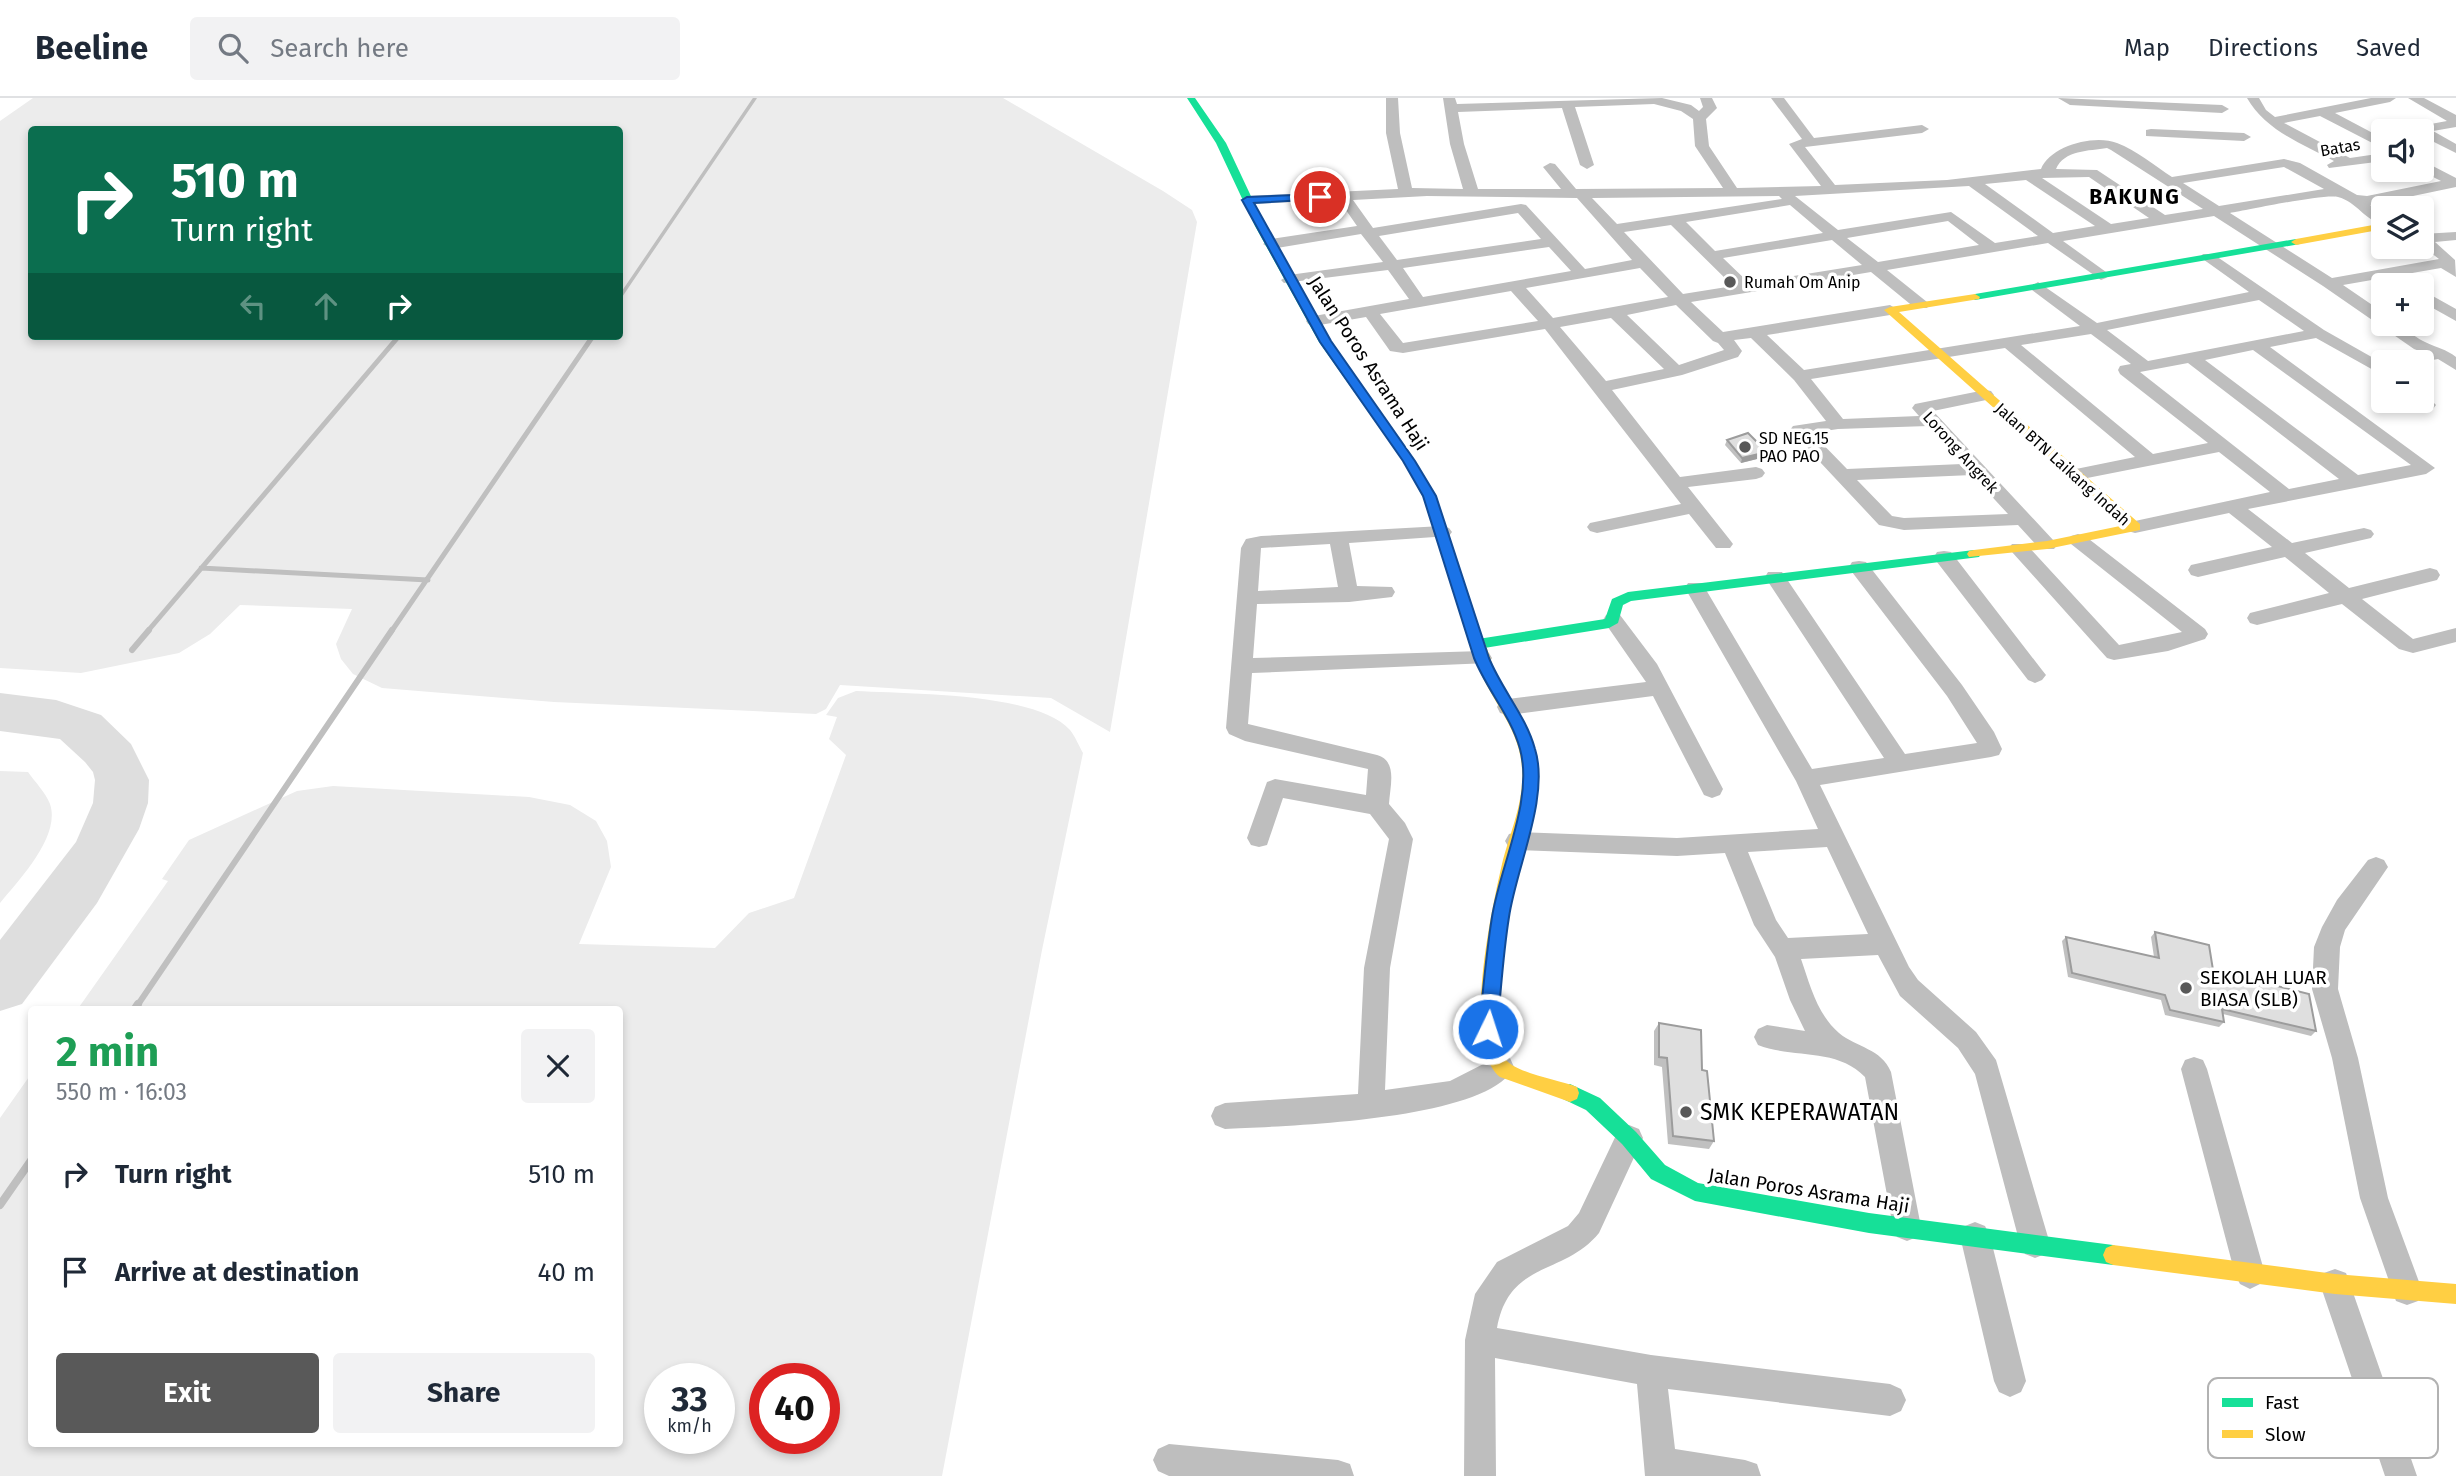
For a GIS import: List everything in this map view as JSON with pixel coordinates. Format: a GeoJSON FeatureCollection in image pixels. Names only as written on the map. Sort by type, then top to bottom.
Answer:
{"type":"FeatureCollection","features":[{"type":"Feature","properties":{"kind":"street","name":"Jalan Poros Asrama Haji"},"geometry":{"type":"LineString","coordinates":[[1191,98],[1221,143],[1289,280],[1351,380],[1415,471],[1429,496],[1490,679],[1508,707],[1528,751],[1530,794],[1527,816],[1517,841],[1500,915],[1489,1017],[1490,1045],[1501,1068],[1535,1082],[1556,1086],[1593,1104],[1629,1138],[1658,1172],[1695,1192],[1907,1227],[2250,1273],[2335,1284],[2456,1294]]}},
{"type":"Feature","properties":{"kind":"street"},"geometry":{"type":"LineString","coordinates":[[1392,98],[1393,133],[1406,192]]}},
{"type":"Feature","properties":{"kind":"street"},"geometry":{"type":"LineString","coordinates":[[1699,118],[1710,108],[1706,98]]}},
{"type":"Feature","properties":{"kind":"street"},"geometry":{"type":"LineString","coordinates":[[1777,98],[1810,141]]}},
{"type":"Feature","properties":{"kind":"street"},"geometry":{"type":"LineString","coordinates":[[2064,98],[2070,101],[2222,109]]}},
{"type":"Feature","properties":{"kind":"street"},"geometry":{"type":"LineString","coordinates":[[2213,98],[2255,152]]}},
{"type":"Feature","properties":{"kind":"street"},"geometry":{"type":"LineString","coordinates":[[2253,98],[2261,113],[2275,123],[2348,163]]}},
{"type":"Feature","properties":{"kind":"street"},"geometry":{"type":"LineString","coordinates":[[2414,98],[2456,122]]}},
{"type":"Feature","properties":{"kind":"street"},"geometry":{"type":"LineString","coordinates":[[1472,194],[1449,103],[1567,104],[1654,99],[1686,108],[1699,118],[1702,146],[1733,192]]}},
{"type":"Feature","properties":{"kind":"street"},"geometry":{"type":"LineString","coordinates":[[2275,123],[2281,118],[2383,99]]}},
{"type":"Feature","properties":{"kind":"street"},"geometry":{"type":"LineString","coordinates":[[1567,104],[1587,165]]}},
{"type":"Feature","properties":{"kind":"street"},"geometry":{"type":"LineString","coordinates":[[2157,106],[2179,134]]}},
{"type":"Feature","properties":{"kind":"street"},"geometry":{"type":"LineString","coordinates":[[2322,111],[2371,136]]}},
{"type":"Feature","properties":{"kind":"street"},"geometry":{"type":"LineString","coordinates":[[2434,127],[2456,122]]}},
{"type":"Feature","properties":{"kind":"street"},"geometry":{"type":"LineString","coordinates":[[1830,190],[1796,145],[1810,141],[1922,129]]}},
{"type":"Feature","properties":{"kind":"street"},"geometry":{"type":"LineString","coordinates":[[2151,133],[2244,137]]}},
{"type":"Feature","properties":{"kind":"street"},"geometry":{"type":"LineString","coordinates":[[2434,139],[2456,149]]}},
{"type":"Feature","properties":{"kind":"street"},"geometry":{"type":"LineString","coordinates":[[2046,173],[2051,162],[2069,149],[2108,144],[2172,181],[2371,313]]}},
{"type":"Feature","properties":{"kind":"street","name":"Batas"},"geometry":{"type":"LineString","coordinates":[[2303,171],[2371,159]]}},
{"type":"Feature","properties":{"kind":"street"},"geometry":{"type":"LineString","coordinates":[[2172,181],[2276,163],[2289,164],[2354,199],[2364,200],[2455,183]]}},
{"type":"Feature","properties":{"kind":"street"},"geometry":{"type":"LineString","coordinates":[[1550,167],[1613,229],[1643,263],[1734,351],[1676,372],[1603,387]]}},
{"type":"Feature","properties":{"kind":"street"},"geometry":{"type":"LineString","coordinates":[[2434,172],[2455,183]]}},
{"type":"Feature","properties":{"kind":"street"},"geometry":{"type":"LineString","coordinates":[[1613,229],[1675,220],[1830,190],[1912,187],[2046,173],[2092,173],[2164,221]]}},
{"type":"Feature","properties":{"kind":"street"},"geometry":{"type":"LineString","coordinates":[[2029,175],[2107,229]]}},
{"type":"Feature","properties":{"kind":"street"},"geometry":{"type":"LineString","coordinates":[[1972,181],[2101,275]]}},
{"type":"Feature","properties":{"kind":"street"},"geometry":{"type":"LineString","coordinates":[[1912,187],[1993,248]]}},
{"type":"Feature","properties":{"kind":"street"},"geometry":{"type":"LineString","coordinates":[[1370,311],[1399,348],[2338,191]]}},
{"type":"Feature","properties":{"kind":"street"},"geometry":{"type":"LineString","coordinates":[[1247,200],[1406,192],[1733,192],[1788,197],[1921,305]]}},
{"type":"Feature","properties":{"kind":"street"},"geometry":{"type":"LineString","coordinates":[[1507,194],[1581,274]]}},
{"type":"Feature","properties":{"kind":"street"},"geometry":{"type":"LineString","coordinates":[[1343,196],[1419,302]]}},
{"type":"Feature","properties":{"kind":"street"},"geometry":{"type":"LineString","coordinates":[[2364,200],[2361,202],[2371,213]]}},
{"type":"Feature","properties":{"kind":"street"},"geometry":{"type":"LineString","coordinates":[[1272,244],[1521,208]]}},
{"type":"Feature","properties":{"kind":"street"},"geometry":{"type":"LineString","coordinates":[[1710,256],[1951,216]]}},
{"type":"Feature","properties":{"kind":"street"},"geometry":{"type":"LineString","coordinates":[[1675,220],[1745,289]]}},
{"type":"Feature","properties":{"kind":"street"},"geometry":{"type":"LineString","coordinates":[[1724,339],[2033,288],[2371,227]]}},
{"type":"Feature","properties":{"kind":"street"},"geometry":{"type":"LineString","coordinates":[[2434,238],[2456,236]]}},
{"type":"Feature","properties":{"kind":"street"},"geometry":{"type":"LineString","coordinates":[[1289,280],[1552,242]]}},
{"type":"Feature","properties":{"kind":"street"},"geometry":{"type":"LineString","coordinates":[[2387,273],[2450,267],[2445,257],[2434,248]]}},
{"type":"Feature","properties":{"kind":"street"},"geometry":{"type":"LineString","coordinates":[[2208,257],[2318,333],[2371,362]]}},
{"type":"Feature","properties":{"kind":"street"},"geometry":{"type":"LineString","coordinates":[[1314,321],[1643,263]]}},
{"type":"Feature","properties":{"kind":"street"},"geometry":{"type":"LineString","coordinates":[[2329,283],[2371,276]]}},
{"type":"Feature","properties":{"kind":"street"},"geometry":{"type":"LineString","coordinates":[[1515,286],[1603,387],[1723,544]]}},
{"type":"Feature","properties":{"kind":"street"},"geometry":{"type":"LineString","coordinates":[[2033,288],[2095,328],[2146,367]]}},
{"type":"Feature","properties":{"kind":"street"},"geometry":{"type":"LineString","coordinates":[[2033,288],[2077,331],[2285,495]]}},
{"type":"Feature","properties":{"kind":"street"},"geometry":{"type":"LineString","coordinates":[[1800,376],[2095,328],[2264,294]]}},
{"type":"Feature","properties":{"kind":"street"},"geometry":{"type":"LineString","coordinates":[[2434,302],[2456,316]]}},
{"type":"Feature","properties":{"kind":"street","name":"Jalan BTN Laikang Indah"},"geometry":{"type":"LineString","coordinates":[[1890,310],[2135,527]]}},
{"type":"Feature","properties":{"kind":"street"},"geometry":{"type":"LineString","coordinates":[[1615,313],[1676,372]]}},
{"type":"Feature","properties":{"kind":"street"},"geometry":{"type":"LineString","coordinates":[[2126,370],[2318,333]]}},
{"type":"Feature","properties":{"kind":"street"},"geometry":{"type":"LineString","coordinates":[[1755,334],[1800,376],[1838,424]]}},
{"type":"Feature","properties":{"kind":"street"},"geometry":{"type":"LineString","coordinates":[[2406,336],[2420,345],[2449,352],[2456,365]]}},
{"type":"Feature","properties":{"kind":"street"},"geometry":{"type":"LineString","coordinates":[[2009,343],[2151,461]]}},
{"type":"Feature","properties":{"kind":"street"},"geometry":{"type":"LineString","coordinates":[[2135,527],[2426,468],[2258,346]]}},
{"type":"Feature","properties":{"kind":"street"},"geometry":{"type":"LineString","coordinates":[[2192,358],[2354,481]]}},
{"type":"Feature","properties":{"kind":"street","name":"Lorong Angrek"},"geometry":{"type":"LineString","coordinates":[[1985,395],[1922,406],[1931,421],[2047,545]]}},
{"type":"Feature","properties":{"kind":"street"},"geometry":{"type":"LineString","coordinates":[[1931,421],[1838,424],[1798,429],[1883,519],[1893,524],[2021,519]]}},
{"type":"Feature","properties":{"kind":"street"},"geometry":{"type":"LineString","coordinates":[[2077,474],[2223,446]]}},
{"type":"Feature","properties":{"kind":"street"},"geometry":{"type":"LineString","coordinates":[[1841,475],[1976,469]]}},
{"type":"Feature","properties":{"kind":"street"},"geometry":{"type":"LineString","coordinates":[[1675,483],[1756,473]]}},
{"type":"Feature","properties":{"kind":"street"},"geometry":{"type":"LineString","coordinates":[[1597,527],[1694,507]]}},
{"type":"Feature","properties":{"kind":"street"},"geometry":{"type":"LineString","coordinates":[[2234,507],[2410,646],[2456,635]]}},
{"type":"Feature","properties":{"kind":"street","name":"Jalan BTN Laikang Indah"},"geometry":{"type":"LineString","coordinates":[[1613,620],[1619,599],[1775,577],[2047,545],[2135,527]]}},
{"type":"Feature","properties":{"kind":"street"},"geometry":{"type":"LineString","coordinates":[[1377,806],[1380,766],[1377,763],[1239,731],[1237,728],[1253,543],[1442,533]]}},
{"type":"Feature","properties":{"kind":"street"},"geometry":{"type":"LineString","coordinates":[[2199,570],[2364,534]]}},
{"type":"Feature","properties":{"kind":"street"},"geometry":{"type":"LineString","coordinates":[[1339,538],[1349,595]]}},
{"type":"Feature","properties":{"kind":"street"},"geometry":{"type":"LineString","coordinates":[[2019,548],[2114,653],[2168,644],[2198,634],[2078,540]]}},
{"type":"Feature","properties":{"kind":"street"},"geometry":{"type":"LineString","coordinates":[[1944,557],[2035,675]]}},
{"type":"Feature","properties":{"kind":"street"},"geometry":{"type":"LineString","coordinates":[[1806,779],[1991,749],[1969,711],[1859,567]]}},
{"type":"Feature","properties":{"kind":"street"},"geometry":{"type":"LineString","coordinates":[[2257,618],[2430,575]]}},
{"type":"Feature","properties":{"kind":"street"},"geometry":{"type":"LineString","coordinates":[[1775,577],[1900,764]]}},
{"type":"Feature","properties":{"kind":"street"},"geometry":{"type":"LineString","coordinates":[[1695,588],[1806,779],[1900,975],[1909,988],[1967,1040],[1987,1069],[2035,1244]]}},
{"type":"Feature","properties":{"kind":"street"},"geometry":{"type":"LineString","coordinates":[[1247,598],[1385,592]]}},
{"type":"Feature","properties":{"kind":"street"},"geometry":{"type":"LineString","coordinates":[[1242,666],[1480,651],[1613,620],[1642,658],[1713,789]]}},
{"type":"Feature","properties":{"kind":"street"},"geometry":{"type":"LineString","coordinates":[[1508,707],[1659,688]]}},
{"type":"Feature","properties":{"kind":"street"},"geometry":{"type":"LineString","coordinates":[[1259,838],[1275,788],[1377,806],[1397,830],[1401,846],[1377,968],[1370,1106]]}},
{"type":"Feature","properties":{"kind":"street"},"geometry":{"type":"LineString","coordinates":[[1517,841],[1677,847],[1833,837]]}},
{"type":"Feature","properties":{"kind":"street"},"geometry":{"type":"LineString","coordinates":[[1733,844],[1777,946],[1785,951],[1884,944]]}},
{"type":"Feature","properties":{"kind":"street"},"geometry":{"type":"LineString","coordinates":[[2376,867],[2334,927],[2327,947],[2325,989],[2345,1058],[2374,1198],[2407,1290]]}},
{"type":"Feature","properties":{"kind":"street"},"geometry":{"type":"LineString","coordinates":[[1785,951],[1814,1024],[1832,1044]]}},
{"type":"Feature","properties":{"kind":"street"},"geometry":{"type":"LineString","coordinates":[[1767,1037],[1832,1044],[1863,1057],[1878,1072],[1907,1227]]}},
{"type":"Feature","properties":{"kind":"street"},"geometry":{"type":"LineString","coordinates":[[1225,1116],[1294,1114],[1370,1106],[1451,1093],[1467,1088],[1501,1068]]}},
{"type":"Feature","properties":{"kind":"street"},"geometry":{"type":"LineString","coordinates":[[2194,1069],[2231,1212],[2250,1273]]}},
{"type":"Feature","properties":{"kind":"street"},"geometry":{"type":"LineString","coordinates":[[1480,1476],[1480,1340],[1486,1305],[1507,1272],[1577,1237],[1588,1223],[1629,1138]]}},
{"type":"Feature","properties":{"kind":"street"},"geometry":{"type":"LineString","coordinates":[[1975,1236],[2010,1381]]}},
{"type":"Feature","properties":{"kind":"street"},"geometry":{"type":"LineString","coordinates":[[2335,1284],[2367,1378]]}},
{"type":"Feature","properties":{"kind":"street"},"geometry":{"type":"LineString","coordinates":[[1480,1340],[1651,1371],[1890,1400]]}},
{"type":"Feature","properties":{"kind":"street"},"geometry":{"type":"LineString","coordinates":[[1651,1371],[1661,1469],[1745,1476]]}},
{"type":"Feature","properties":{"kind":"street"},"geometry":{"type":"LineString","coordinates":[[2395,1458],[2401,1476]]}},
{"type":"Feature","properties":{"kind":"street"},"geometry":{"type":"LineString","coordinates":[[1169,1461],[1338,1476]]}},
{"type":"Feature","properties":{"kind":"shaded area"},"geometry":{"type":"Polygon","coordinates":[[[33,98],[1003,98],[1163,191],[1192,210],[1197,222],[1110,732],[1051,698],[840,685],[826,709],[816,714],[554,702],[382,688],[353,674],[341,659],[336,644],[352,609],[240,605],[210,634],[179,653],[81,673],[0,668],[0,121],[33,98]]]}},
{"type":"Feature","properties":{"kind":"shaded area"},"geometry":{"type":"Polygon","coordinates":[[[856,691],[969,697],[1029,708],[1053,718],[1070,730],[1083,753],[1042,950],[942,1476],[0,1476],[0,1118],[28,1078],[28,1447],[623,1447],[623,1006],[80,1006],[168,881],[162,879],[189,840],[297,791],[333,786],[529,797],[570,805],[596,821],[607,841],[611,867],[579,944],[715,948],[749,913],[794,898],[846,755],[829,739],[837,717],[826,715],[838,698],[856,691]]]}},
{"type":"Feature","properties":{"kind":"shaded area"},"geometry":{"type":"Polygon","coordinates":[[[0,771],[28,772],[48,800],[52,816],[50,830],[36,857],[0,903],[0,771]]]}},
{"type":"Feature","properties":{"kind":"building","name":"SD NEG.15 PAO PAO"},"geometry":{"type":"Polygon","coordinates":[[[1748,433],[1767,452],[1742,458],[1727,440],[1748,433]]]}},
{"type":"Feature","properties":{"kind":"building","name":"SEKOLAH LUAR BIASA (SLB)"},"geometry":{"type":"Polygon","coordinates":[[[2155,932],[2209,945],[2213,970],[2309,994],[2316,1031],[2222,1009],[2224,1022],[2170,1010],[2165,995],[2072,973],[2066,937],[2159,958],[2155,932]]]}},
{"type":"Feature","properties":{"kind":"building"},"geometry":{"type":"Polygon","coordinates":[[[1659,1023],[1701,1030],[1702,1070],[1707,1071],[1714,1141],[1673,1136],[1667,1058],[1659,1057],[1659,1023]]]}},
{"type":"Feature","properties":{"kind":"waterway"},"geometry":{"type":"LineString","coordinates":[[623,293],[755,98]]}},
{"type":"Feature","properties":{"kind":"waterway"},"geometry":{"type":"LineString","coordinates":[[201,568],[396,340]]}},
{"type":"Feature","properties":{"kind":"waterway"},"geometry":{"type":"LineString","coordinates":[[427,580],[590,340]]}},
{"type":"Feature","properties":{"kind":"waterway"},"geometry":{"type":"LineString","coordinates":[[147,632],[201,568]]}},
{"type":"Feature","properties":{"kind":"waterway"},"geometry":{"type":"LineString","coordinates":[[201,568],[427,580]]}},
{"type":"Feature","properties":{"kind":"waterway"},"geometry":{"type":"LineString","coordinates":[[391,632],[427,580]]}},
{"type":"Feature","properties":{"kind":"waterway"},"geometry":{"type":"LineString","coordinates":[[132,650],[149,630]]}},
{"type":"Feature","properties":{"kind":"waterway"},"geometry":{"type":"LineString","coordinates":[[137,1006],[392,630]]}},
{"type":"Feature","properties":{"kind":"waterway"},"geometry":{"type":"LineString","coordinates":[[0,1205],[28,1165]]}},
{"type":"Feature","properties":{"kind":"taxiway"},"geometry":{"type":"LineString","coordinates":[[0,712],[47,717],[65,721],[87,731],[110,755],[122,780],[120,803],[111,829],[96,858],[56,915],[0,985]]}},
{"type":"Feature","properties":{"kind":"traffic: fast"},"geometry":{"type":"LineString","coordinates":[[1191,98],[1221,143],[1260,226],[1325,342],[1409,461],[1429,497],[1473,632]]}},
{"type":"Feature","properties":{"kind":"traffic: fast"},"geometry":{"type":"LineString","coordinates":[[1975,297],[2296,242]]}},
{"type":"Feature","properties":{"kind":"traffic: fast"},"geometry":{"type":"LineString","coordinates":[[1478,644],[1609,623],[1613,620],[1617,602],[1628,597],[1974,554]]}},
{"type":"Feature","properties":{"kind":"traffic: fast"},"geometry":{"type":"LineString","coordinates":[[1570,1093],[1593,1104],[1629,1138],[1658,1172],[1695,1192],[1869,1223],[2113,1255]]}},
{"type":"Feature","properties":{"kind":"traffic: slow"},"geometry":{"type":"LineString","coordinates":[[2296,242],[2371,228]]}},
{"type":"Feature","properties":{"kind":"traffic: slow"},"geometry":{"type":"LineString","coordinates":[[1974,554],[2047,545],[2135,527],[1890,310],[1975,297]]}},
{"type":"Feature","properties":{"kind":"traffic: slow"},"geometry":{"type":"LineString","coordinates":[[1473,632],[1489,676],[1526,745],[1530,769],[1527,806],[1511,862],[1492,968],[1489,1028],[1493,1051],[1500,1066],[1506,1071],[1570,1093]]}},
{"type":"Feature","properties":{"kind":"traffic: slow"},"geometry":{"type":"LineString","coordinates":[[2113,1255],[2335,1284],[2456,1294]]}},
{"type":"Feature","properties":{"kind":"place","name":"Rumah Om Anip"},"geometry":{"type":"Point","coordinates":[1730,282]}},
{"type":"Feature","properties":{"kind":"place","name":"SD NEG.15 PAO PAO"},"geometry":{"type":"Point","coordinates":[1745,447]}},
{"type":"Feature","properties":{"kind":"place","name":"SEKOLAH LUAR BIASA (SLB)"},"geometry":{"type":"Point","coordinates":[2186,988]}},
{"type":"Feature","properties":{"kind":"place","name":"SMK KEPERAWATAN"},"geometry":{"type":"Point","coordinates":[1686,1112]}},
{"type":"Feature","properties":{"kind":"district","name":"BAKUNG"},"geometry":{"type":"Point","coordinates":[2135,197]}},
{"type":"Feature","properties":{"kind":"route"},"geometry":{"type":"LineString","coordinates":[[1320,197],[1247,200],[1325,342],[1409,461],[1429,496],[1490,679],[1516,722],[1528,751],[1530,794],[1527,816],[1517,841],[1500,915],[1488,1029]]}}]}
